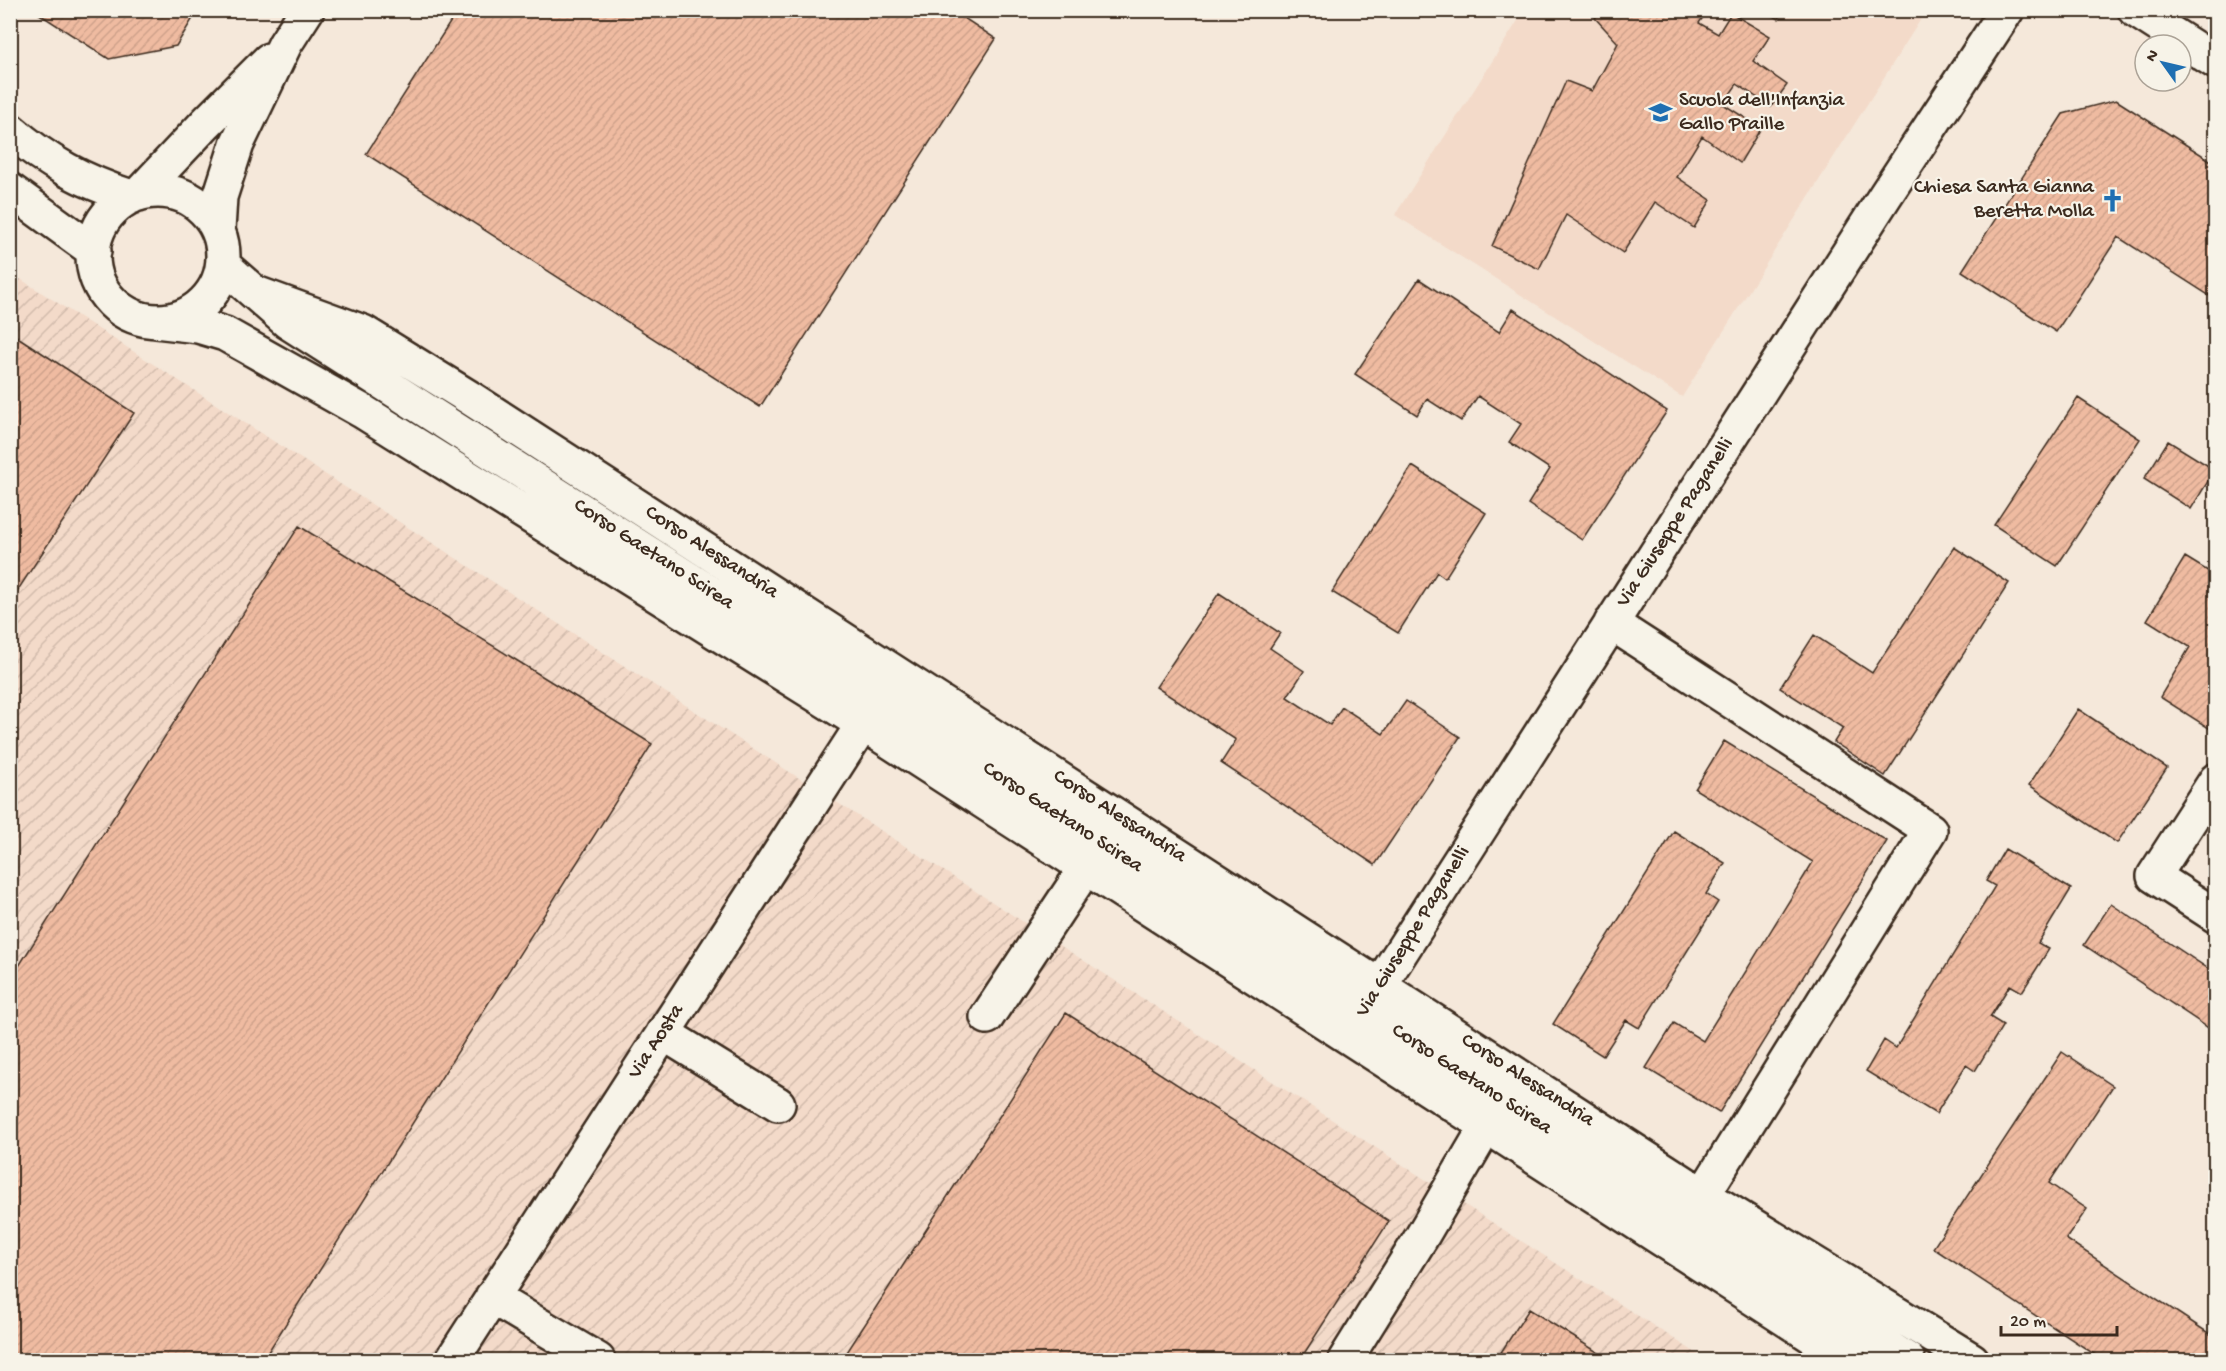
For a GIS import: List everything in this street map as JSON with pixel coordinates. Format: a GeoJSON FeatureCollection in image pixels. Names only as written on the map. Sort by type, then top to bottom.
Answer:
{"type":"FeatureCollection","features":[{"type":"Feature","properties":{"kind":"street"},"geometry":{"type":"LineString","coordinates":[[218,230],[220,197],[237,144],[285,44],[307,10]]}},
{"type":"Feature","properties":{"kind":"street","name":"Via Giuseppe Paganelli"},"geometry":{"type":"LineString","coordinates":[[1363,1011],[1885,196],[2007,10]]}},
{"type":"Feature","properties":{"kind":"street"},"geometry":{"type":"LineString","coordinates":[[2135,10],[2216,62]]}},
{"type":"Feature","properties":{"kind":"street"},"geometry":{"type":"LineString","coordinates":[[10,130],[37,153],[95,185],[135,195],[154,191],[171,192],[186,197],[200,206],[212,219],[218,230],[223,249],[217,283],[207,299],[191,312],[174,319],[155,321],[135,316],[117,306],[103,291],[95,272],[94,251],[98,232],[108,215],[118,205],[135,195],[170,163],[206,123],[285,44]]}},
{"type":"Feature","properties":{"kind":"street"},"geometry":{"type":"LineString","coordinates":[[10,190],[94,251]]}},
{"type":"Feature","properties":{"kind":"street","name":"Corso Gaetano Scirea"},"geometry":{"type":"LineString","coordinates":[[222,265],[288,322],[1908,1360]]}},
{"type":"Feature","properties":{"kind":"street","name":"Corso Alessandria"},"geometry":{"type":"LineString","coordinates":[[155,321],[198,326],[225,334],[362,411],[863,724],[1085,870],[1363,1011],[1703,1195],[1972,1360]]}},
{"type":"Feature","properties":{"kind":"street"},"geometry":{"type":"LineString","coordinates":[[1611,623],[1930,830],[1703,1195]]}},
{"type":"Feature","properties":{"kind":"street","name":"Via Aosta"},"geometry":{"type":"LineString","coordinates":[[452,1360],[863,724]]}},
{"type":"Feature","properties":{"kind":"street"},"geometry":{"type":"LineString","coordinates":[[2216,780],[2154,876],[2216,916]]}},
{"type":"Feature","properties":{"kind":"street"},"geometry":{"type":"LineString","coordinates":[[987,1017],[1085,870]]}},
{"type":"Feature","properties":{"kind":"street","name":"Corso Alessandria"},"geometry":{"type":"LineString","coordinates":[[1363,1011],[1486,1127],[1849,1360]]}},
{"type":"Feature","properties":{"kind":"street"},"geometry":{"type":"LineString","coordinates":[[663,1032],[778,1104]]}},
{"type":"Feature","properties":{"kind":"street"},"geometry":{"type":"LineString","coordinates":[[1346,1360],[1421,1239],[1486,1127]]}},
{"type":"Feature","properties":{"kind":"street"},"geometry":{"type":"LineString","coordinates":[[492,1297],[598,1360]]}},
{"type":"Feature","properties":{"kind":"shaded area","name":"Scuola dell'Infanzia Gallo Praille"},"geometry":{"type":"Polygon","coordinates":[[[1524,11],[1926,11],[1682,397],[1395,215],[1524,11]]]}},
{"type":"Feature","properties":{"kind":"shaded area"},"geometry":{"type":"Polygon","coordinates":[[[11,273],[1707,1360],[11,1360],[11,273]]]}},
{"type":"Feature","properties":{"kind":"building"},"geometry":{"type":"Polygon","coordinates":[[[33,10],[198,10],[176,46],[109,59],[33,10]]]}},
{"type":"Feature","properties":{"kind":"building"},"geometry":{"type":"Polygon","coordinates":[[[458,10],[952,10],[996,39],[760,407],[366,154],[458,10]]]}},
{"type":"Feature","properties":{"kind":"building"},"geometry":{"type":"Polygon","coordinates":[[[1602,10],[1708,10],[1699,23],[1718,34],[1731,13],[1770,36],[1753,61],[1787,85],[1771,107],[1737,84],[1723,104],[1761,128],[1740,163],[1702,136],[1677,177],[1711,200],[1694,228],[1655,202],[1623,253],[1566,215],[1539,269],[1492,246],[1566,81],[1592,91],[1618,43],[1595,18],[1602,10]]]}},
{"type":"Feature","properties":{"kind":"building"},"geometry":{"type":"Polygon","coordinates":[[[1763,10],[1783,10],[1779,19],[1763,10]]]}},
{"type":"Feature","properties":{"kind":"building","name":"Chiesa Santa Gianna Beretta Molla"},"geometry":{"type":"Polygon","coordinates":[[[2116,100],[2216,164],[2216,300],[2118,237],[2056,332],[1962,271],[2063,114],[2116,100]]]}},
{"type":"Feature","properties":{"kind":"building"},"geometry":{"type":"Polygon","coordinates":[[[1419,279],[1499,332],[1513,309],[1667,411],[1582,540],[1528,504],[1550,469],[1509,442],[1521,424],[1478,396],[1461,421],[1427,399],[1417,415],[1355,374],[1419,279]]]}},
{"type":"Feature","properties":{"kind":"building"},"geometry":{"type":"Polygon","coordinates":[[[10,332],[134,413],[10,602],[10,332]]]}},
{"type":"Feature","properties":{"kind":"building"},"geometry":{"type":"Polygon","coordinates":[[[2078,398],[2140,439],[2057,566],[1994,525],[2078,398]]]}},
{"type":"Feature","properties":{"kind":"building"},"geometry":{"type":"Polygon","coordinates":[[[2168,441],[2215,470],[2191,509],[2144,479],[2168,441]]]}},
{"type":"Feature","properties":{"kind":"building"},"geometry":{"type":"Polygon","coordinates":[[[1412,466],[1486,513],[1445,578],[1437,572],[1398,633],[1332,592],[1412,466]]]}},
{"type":"Feature","properties":{"kind":"building"},"geometry":{"type":"Polygon","coordinates":[[[299,526],[652,744],[263,1360],[10,1360],[10,980],[299,526]]]}},
{"type":"Feature","properties":{"kind":"building"},"geometry":{"type":"Polygon","coordinates":[[[1954,547],[2009,583],[1885,776],[1834,742],[1843,728],[1780,688],[1814,635],[1872,673],[1954,547]]]}},
{"type":"Feature","properties":{"kind":"building"},"geometry":{"type":"Polygon","coordinates":[[[2185,557],[2216,576],[2215,732],[2160,697],[2190,647],[2147,620],[2185,557]]]}},
{"type":"Feature","properties":{"kind":"building"},"geometry":{"type":"Polygon","coordinates":[[[1219,593],[1280,633],[1270,648],[1304,671],[1287,697],[1330,725],[1342,707],[1383,734],[1406,701],[1460,737],[1375,865],[1221,763],[1236,740],[1156,687],[1219,593]]]}},
{"type":"Feature","properties":{"kind":"building"},"geometry":{"type":"Polygon","coordinates":[[[2078,709],[2167,768],[2117,843],[2029,785],[2078,709]]]}},
{"type":"Feature","properties":{"kind":"building"},"geometry":{"type":"Polygon","coordinates":[[[1724,741],[1887,841],[1719,1113],[1646,1068],[1674,1023],[1703,1041],[1813,862],[1695,789],[1724,741]]]}},
{"type":"Feature","properties":{"kind":"building"},"geometry":{"type":"Polygon","coordinates":[[[1674,831],[1725,863],[1706,894],[1718,902],[1639,1028],[1626,1020],[1603,1056],[1553,1024],[1674,831]]]}},
{"type":"Feature","properties":{"kind":"building"},"geometry":{"type":"Polygon","coordinates":[[[2005,849],[2071,889],[2038,943],[2049,949],[2022,992],[2010,985],[1990,1017],[2003,1025],[1975,1071],[1966,1065],[1936,1114],[1866,1071],[1884,1040],[1896,1048],[1995,886],[1986,881],[2005,849]]]}},
{"type":"Feature","properties":{"kind":"building"},"geometry":{"type":"Polygon","coordinates":[[[2111,904],[2216,974],[2216,1033],[2084,945],[2111,904]]]}},
{"type":"Feature","properties":{"kind":"building"},"geometry":{"type":"Polygon","coordinates":[[[1066,1013],[1389,1221],[1300,1360],[842,1360],[1066,1013]]]}},
{"type":"Feature","properties":{"kind":"building"},"geometry":{"type":"Polygon","coordinates":[[[2062,1052],[2113,1086],[2049,1183],[2087,1209],[2066,1239],[2216,1338],[2216,1360],[2103,1360],[1933,1248],[2062,1052]]]}},
{"type":"Feature","properties":{"kind":"building"},"geometry":{"type":"Polygon","coordinates":[[[1529,1309],[1610,1360],[1496,1360],[1529,1309]]]}},
{"type":"Feature","properties":{"kind":"place","name":"Scuola dell'Infanzia Gallo Praille"},"geometry":{"type":"Point","coordinates":[1661,113]}},
{"type":"Feature","properties":{"kind":"place","name":"Chiesa Santa Gianna Beretta Molla"},"geometry":{"type":"Point","coordinates":[2112,200]}}]}
